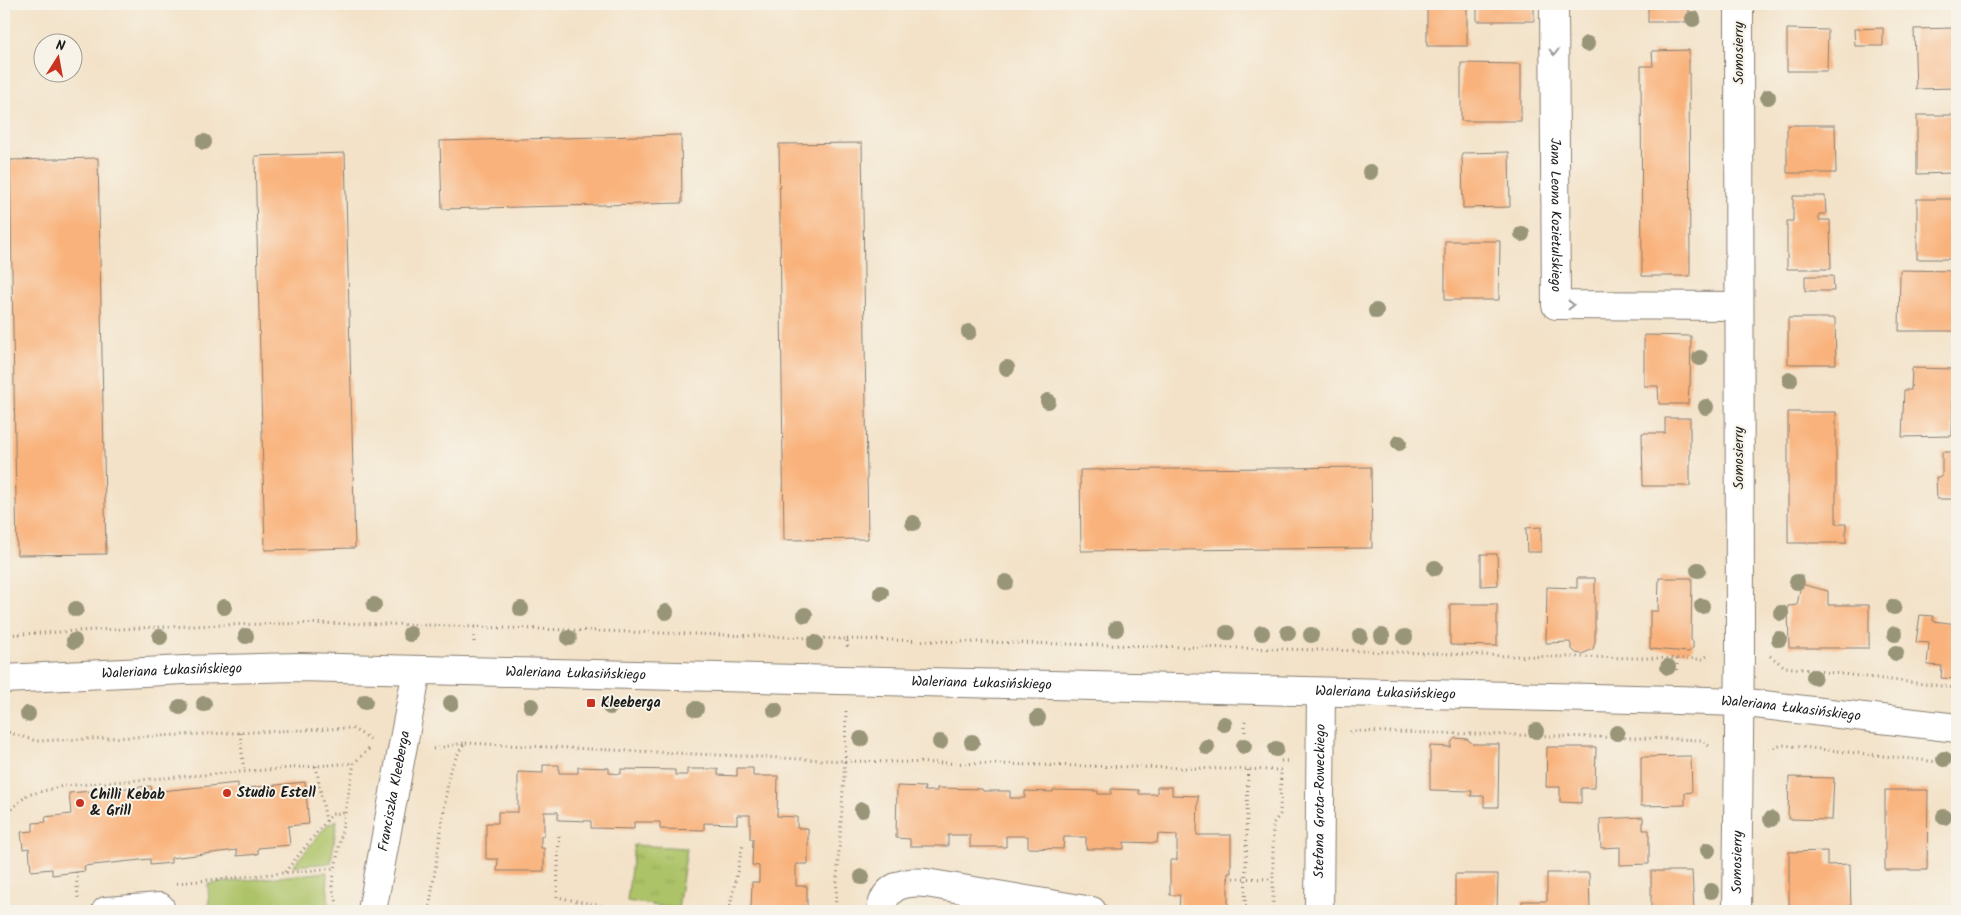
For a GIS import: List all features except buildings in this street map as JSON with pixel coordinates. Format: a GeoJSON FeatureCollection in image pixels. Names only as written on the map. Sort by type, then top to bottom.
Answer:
{"type":"FeatureCollection","features":[{"type":"Feature","properties":{"kind":"street","name":"Jana Leona Kozietulskiego"},"geometry":{"type":"LineString","coordinates":[[1554,4],[1556,305],[1739,306]]}},
{"type":"Feature","properties":{"kind":"street","name":"Somosierry"},"geometry":{"type":"LineString","coordinates":[[1737,911],[1740,648],[1739,4]]}},
{"type":"Feature","properties":{"kind":"street","name":"Waleriana Łukasińskiego"},"geometry":{"type":"LineString","coordinates":[[4,678],[299,667],[1738,702],[1957,728]]}},
{"type":"Feature","properties":{"kind":"street","name":"Franciszka Kleeberga"},"geometry":{"type":"LineString","coordinates":[[372,911],[417,670]]}},
{"type":"Feature","properties":{"kind":"street","name":"Stefana Grota-Roweckiego"},"geometry":{"type":"LineString","coordinates":[[1319,911],[1321,692]]}},
{"type":"Feature","properties":{"kind":"street"},"geometry":{"type":"LineString","coordinates":[[881,911],[887,895],[896,886],[910,882],[926,883],[1092,911]]}},
{"type":"Feature","properties":{"kind":"street"},"geometry":{"type":"LineString","coordinates":[[106,911],[160,907],[160,911]]}},
{"type":"Feature","properties":{"kind":"path"},"geometry":{"type":"LineString","coordinates":[[4,635],[191,624],[411,624],[847,639],[1511,656],[1703,659],[1710,653]]}},
{"type":"Feature","properties":{"kind":"path"},"geometry":{"type":"LineString","coordinates":[[474,627],[474,644]]}},
{"type":"Feature","properties":{"kind":"path"},"geometry":{"type":"LineString","coordinates":[[847,639],[848,655]]}},
{"type":"Feature","properties":{"kind":"path"},"geometry":{"type":"LineString","coordinates":[[1246,648],[1246,656]]}},
{"type":"Feature","properties":{"kind":"path"},"geometry":{"type":"LineString","coordinates":[[1769,656],[1784,667],[1957,688]]}},
{"type":"Feature","properties":{"kind":"path"},"geometry":{"type":"LineString","coordinates":[[1677,658],[1677,676]]}},
{"type":"Feature","properties":{"kind":"path"},"geometry":{"type":"LineString","coordinates":[[1790,673],[1791,668]]}},
{"type":"Feature","properties":{"kind":"path"},"geometry":{"type":"LineString","coordinates":[[835,911],[847,703]]}},
{"type":"Feature","properties":{"kind":"path"},"geometry":{"type":"LineString","coordinates":[[4,731],[36,742],[351,728],[376,742],[354,763],[332,886],[338,903],[336,911]]}},
{"type":"Feature","properties":{"kind":"path"},"geometry":{"type":"LineString","coordinates":[[1346,737],[1352,731],[1676,739],[1701,740],[1715,751]]}},
{"type":"Feature","properties":{"kind":"path"},"geometry":{"type":"LineString","coordinates":[[240,733],[244,772]]}},
{"type":"Feature","properties":{"kind":"path"},"geometry":{"type":"LineString","coordinates":[[429,911],[450,769],[464,743]]}},
{"type":"Feature","properties":{"kind":"path"},"geometry":{"type":"LineString","coordinates":[[428,750],[464,743],[845,761],[1281,770],[1280,814],[1273,824],[1273,911]]}},
{"type":"Feature","properties":{"kind":"path"},"geometry":{"type":"LineString","coordinates":[[1761,752],[1783,745],[1957,764]]}},
{"type":"Feature","properties":{"kind":"path"},"geometry":{"type":"LineString","coordinates":[[4,816],[27,795],[63,786],[354,763]]}},
{"type":"Feature","properties":{"kind":"path"},"geometry":{"type":"LineString","coordinates":[[316,766],[326,821]]}},
{"type":"Feature","properties":{"kind":"path"},"geometry":{"type":"LineString","coordinates":[[1245,911],[1248,770]]}},
{"type":"Feature","properties":{"kind":"path"},"geometry":{"type":"LineString","coordinates":[[284,872],[332,814],[345,813]]}},
{"type":"Feature","properties":{"kind":"path"},"geometry":{"type":"LineString","coordinates":[[559,836],[557,897],[627,911]]}},
{"type":"Feature","properties":{"kind":"path"},"geometry":{"type":"LineString","coordinates":[[729,911],[744,844]]}},
{"type":"Feature","properties":{"kind":"path"},"geometry":{"type":"LineString","coordinates":[[172,883],[336,868]]}},
{"type":"Feature","properties":{"kind":"path"},"geometry":{"type":"LineString","coordinates":[[76,872],[78,902]]}},
{"type":"Feature","properties":{"kind":"path"},"geometry":{"type":"LineString","coordinates":[[1228,878],[1272,879]]}},
{"type":"Feature","properties":{"kind":"path"},"geometry":{"type":"LineString","coordinates":[[77,893],[87,892]]}},
{"type":"Feature","properties":{"kind":"green space"},"geometry":{"type":"Polygon","coordinates":[[[337,820],[331,863],[293,866],[327,825],[337,820]]]}},
{"type":"Feature","properties":{"kind":"green space"},"geometry":{"type":"Polygon","coordinates":[[[634,845],[687,848],[678,909],[627,901],[634,845]]]}},
{"type":"Feature","properties":{"kind":"green space"},"geometry":{"type":"Polygon","coordinates":[[[327,872],[328,911],[200,911],[209,909],[208,884],[327,872]]]}},
{"type":"Feature","properties":{"kind":"place","name":"Kleeberga"},"geometry":{"type":"Point","coordinates":[591,703]}},
{"type":"Feature","properties":{"kind":"place","name":"Studio Estell"},"geometry":{"type":"Point","coordinates":[227,793]}},
{"type":"Feature","properties":{"kind":"place","name":"Chilli Kebab & Grill"},"geometry":{"type":"Point","coordinates":[80,803]}}]}
